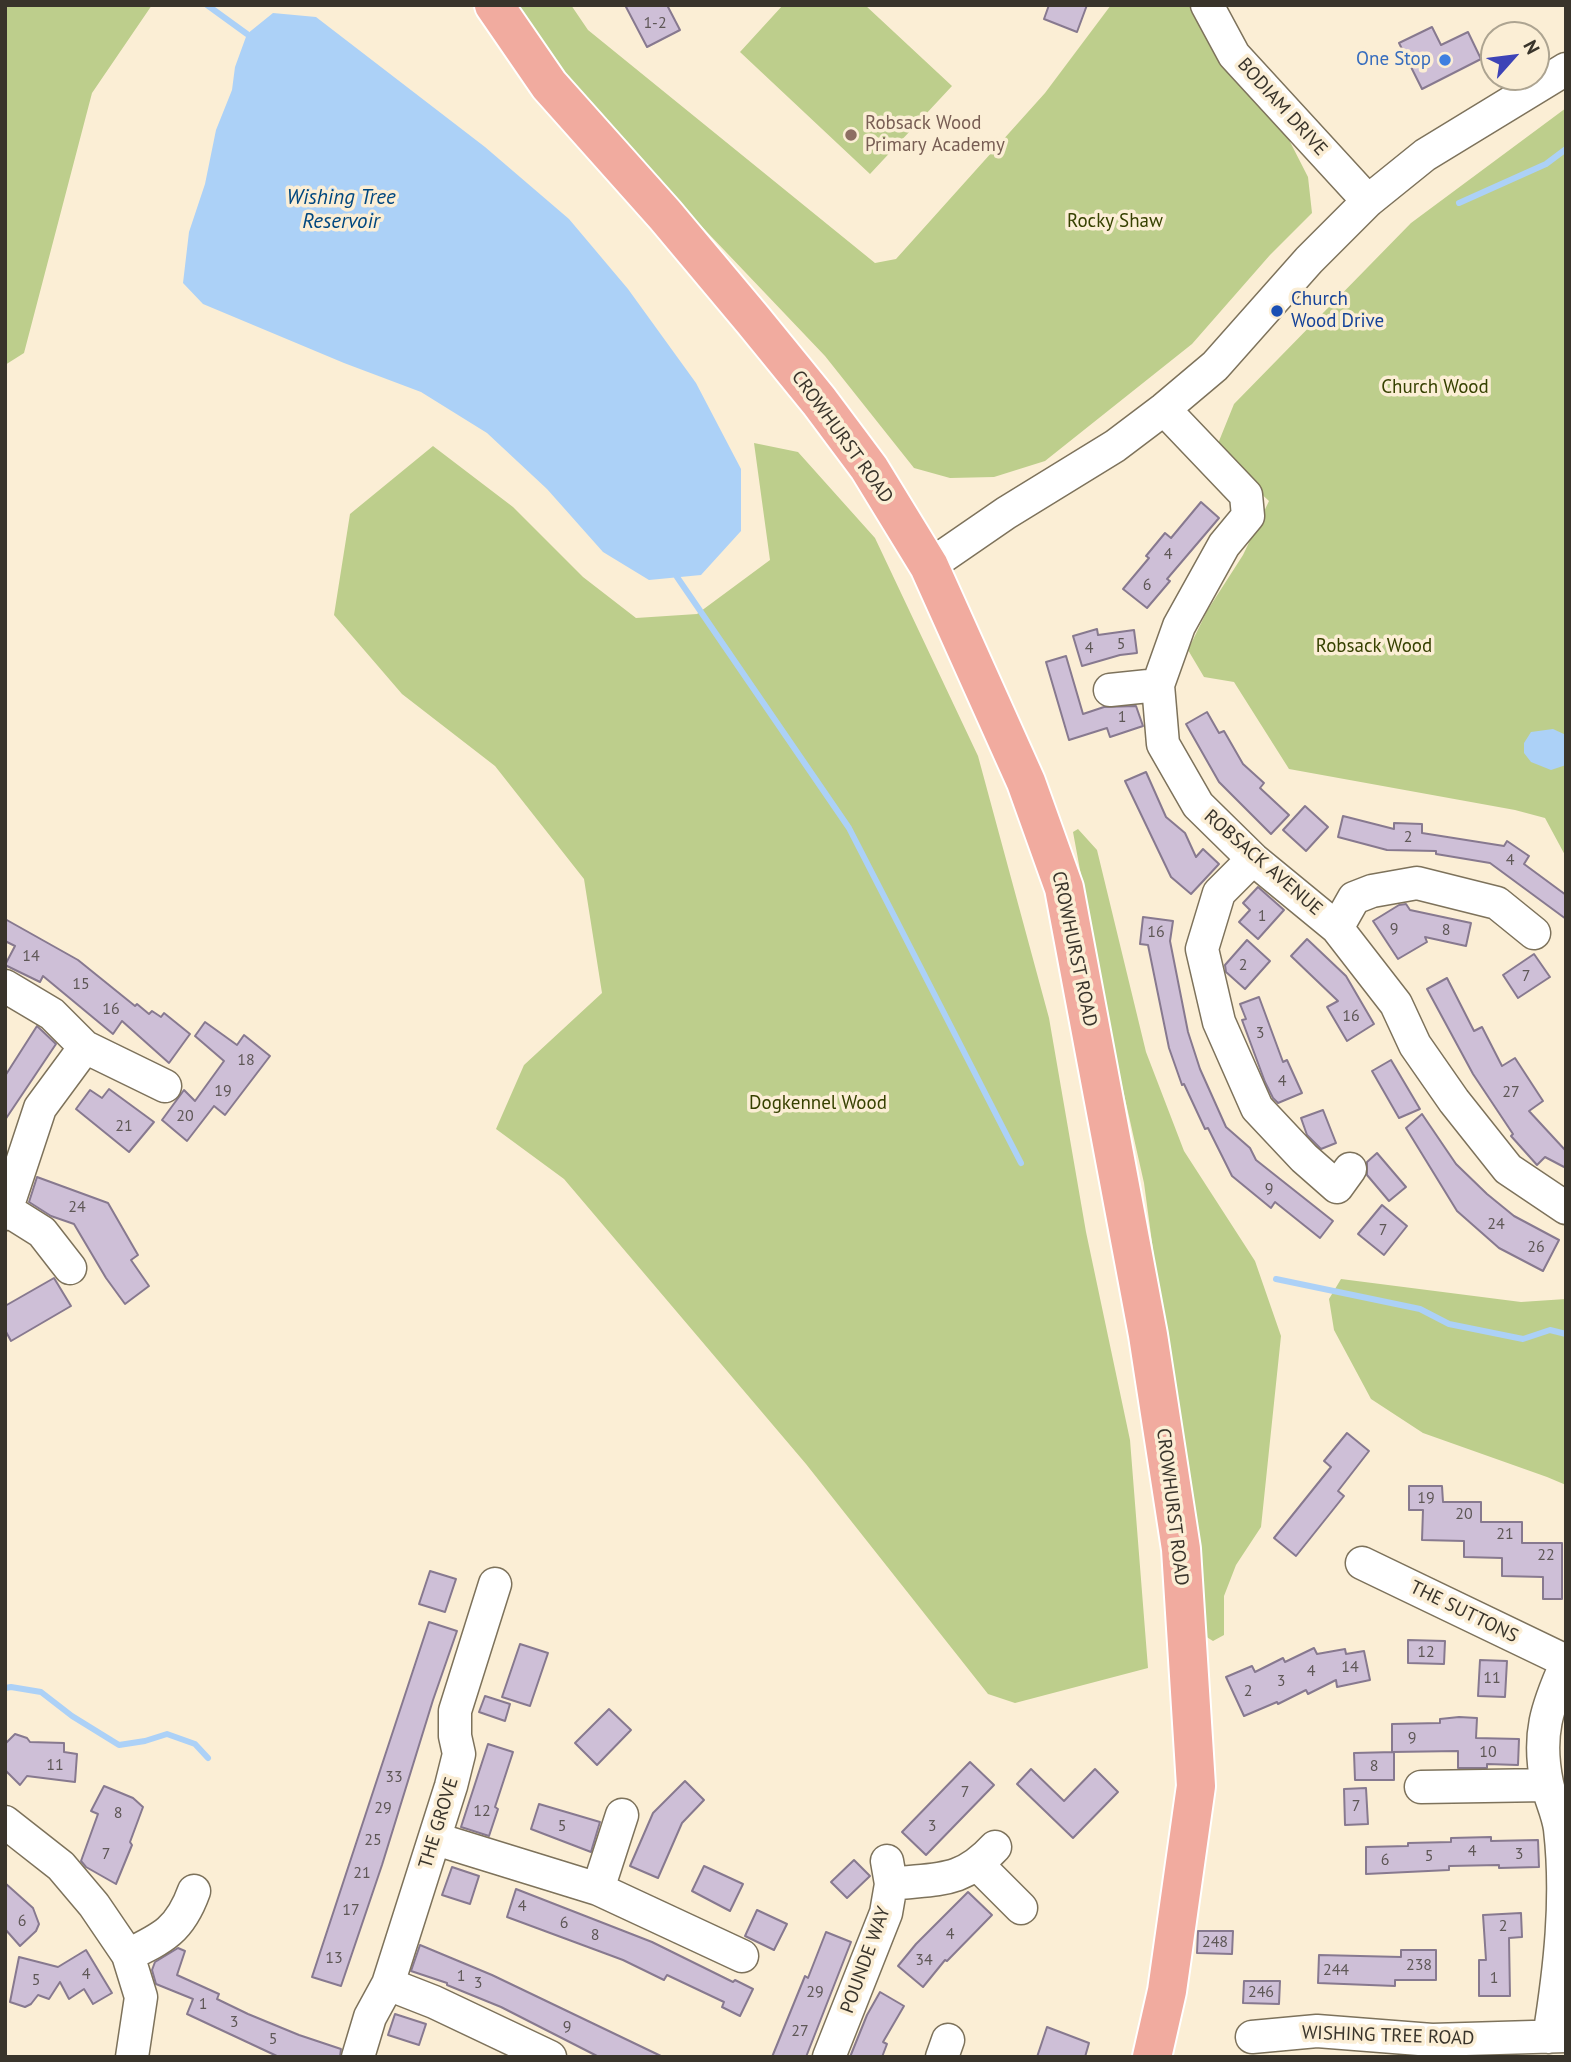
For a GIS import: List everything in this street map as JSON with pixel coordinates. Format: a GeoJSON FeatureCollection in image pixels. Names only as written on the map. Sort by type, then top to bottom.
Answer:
{"type":"FeatureCollection","features":[{"type":"Feature","properties":{"kind":"main road","name":"CROWHURST ROAD"},"geometry":{"type":"LineString","coordinates":[[494,5],[549,85],[665,215],[819,401],[869,468],[929,566],[1026,782],[1065,888],[1148,1335],[1179,1536],[1196,1786],[1167,1991],[1152,2057]]}},
{"type":"Feature","properties":{"kind":"street","name":"BODIAM DRIVE"},"geometry":{"type":"LineString","coordinates":[[1207,5],[1234,55],[1368,201]]}},
{"type":"Feature","properties":{"kind":"street"},"geometry":{"type":"LineString","coordinates":[[929,566],[1006,513],[1115,446],[1164,410],[1215,366],[1309,260],[1368,201],[1425,155],[1566,69]]}},
{"type":"Feature","properties":{"kind":"street","name":"ROBSACK AVENUE"},"geometry":{"type":"LineString","coordinates":[[1164,410],[1246,495],[1248,516],[1224,545],[1179,626],[1158,685],[1163,744],[1198,805],[1253,859],[1337,928],[1396,1004],[1415,1045],[1454,1101],[1508,1169],[1566,1208]]}},
{"type":"Feature","properties":{"kind":"street"},"geometry":{"type":"LineString","coordinates":[[1110,690],[1158,685]]}},
{"type":"Feature","properties":{"kind":"street"},"geometry":{"type":"LineString","coordinates":[[1253,859],[1219,893],[1202,949],[1219,1022],[1257,1108],[1304,1158],[1337,1187],[1350,1169]]}},
{"type":"Feature","properties":{"kind":"street"},"geometry":{"type":"LineString","coordinates":[[1337,928],[1354,898],[1372,891],[1417,883],[1497,903],[1520,931]]}},
{"type":"Feature","properties":{"kind":"street"},"geometry":{"type":"LineString","coordinates":[[5,986],[52,1014],[85,1047],[165,1086]]}},
{"type":"Feature","properties":{"kind":"street"},"geometry":{"type":"LineString","coordinates":[[69,1268],[41,1232],[6,1212],[40,1108],[85,1047]]}},
{"type":"Feature","properties":{"kind":"street","name":"THE SUTTONS"},"geometry":{"type":"LineString","coordinates":[[1362,1563],[1566,1662],[1550,1700],[1541,1749],[1547,1785],[1560,1827],[1563,1913],[1558,2037]]}},
{"type":"Feature","properties":{"kind":"street","name":"THE GROVE"},"geometry":{"type":"LineString","coordinates":[[358,2057],[370,2017],[388,1984],[436,1839],[459,1754],[455,1736],[455,1711],[495,1584]]}},
{"type":"Feature","properties":{"kind":"street"},"geometry":{"type":"LineString","coordinates":[[1421,1787],[1547,1785]]}},
{"type":"Feature","properties":{"kind":"street"},"geometry":{"type":"LineString","coordinates":[[598,1889],[622,1815]]}},
{"type":"Feature","properties":{"kind":"street"},"geometry":{"type":"LineString","coordinates":[[5,1822],[61,1866],[94,1905],[128,1955],[141,1997],[132,2057]]}},
{"type":"Feature","properties":{"kind":"street"},"geometry":{"type":"LineString","coordinates":[[436,1839],[598,1889],[742,1956]]}},
{"type":"Feature","properties":{"kind":"street","name":"POUNDE WAY"},"geometry":{"type":"LineString","coordinates":[[829,2057],[886,1913],[889,1872],[957,1876],[987,1856],[1021,1908]]}},
{"type":"Feature","properties":{"kind":"street"},"geometry":{"type":"LineString","coordinates":[[128,1955],[171,1932],[183,1918],[194,1891]]}},
{"type":"Feature","properties":{"kind":"street"},"geometry":{"type":"LineString","coordinates":[[388,1984],[434,2001],[550,2057]]}},
{"type":"Feature","properties":{"kind":"street","name":"WISHING TREE ROAD"},"geometry":{"type":"LineString","coordinates":[[1252,2037],[1316,2044],[1558,2037]]}},
{"type":"Feature","properties":{"kind":"green space"},"geometry":{"type":"Polygon","coordinates":[[[5,5],[152,5],[92,93],[24,353],[5,365],[5,5]]]}},
{"type":"Feature","properties":{"kind":"green space","name":"Rocky Shaw"},"geometry":{"type":"Polygon","coordinates":[[[510,5],[571,5],[588,30],[875,263],[896,259],[1045,93],[1111,5],[1192,5],[1284,130],[1308,177],[1312,213],[1270,255],[1192,344],[1045,461],[994,477],[950,478],[914,468],[825,356],[566,84],[510,5]]]}},
{"type":"Feature","properties":{"kind":"green space"},"geometry":{"type":"Polygon","coordinates":[[[783,5],[865,5],[952,86],[870,174],[740,52],[783,5]]]}},
{"type":"Feature","properties":{"kind":"green space"},"geometry":{"type":"Polygon","coordinates":[[[1566,108],[1566,857],[1545,818],[1515,810],[1289,769],[1234,682],[1204,677],[1188,650],[1207,611],[1243,555],[1269,501],[1215,451],[1234,404],[1411,223],[1566,108]]]}},
{"type":"Feature","properties":{"kind":"green space","name":"Dogkennel Wood"},"geometry":{"type":"Polygon","coordinates":[[[754,443],[798,452],[875,538],[978,756],[1049,1018],[1086,1232],[1130,1440],[1148,1668],[1015,1703],[988,1694],[806,1464],[564,1179],[496,1129],[524,1065],[602,993],[584,879],[495,766],[402,694],[334,615],[350,514],[433,446],[513,507],[583,577],[636,618],[697,614],[770,560],[754,443]]]}},
{"type":"Feature","properties":{"kind":"green space"},"geometry":{"type":"Polygon","coordinates":[[[1078,829],[1097,850],[1146,1052],[1184,1151],[1255,1261],[1281,1336],[1261,1527],[1236,1565],[1224,1596],[1224,1635],[1213,1641],[1205,1636],[1144,1183],[1110,1032],[1073,832],[1078,829]]]}},
{"type":"Feature","properties":{"kind":"green space"},"geometry":{"type":"Polygon","coordinates":[[[1341,1279],[1521,1302],[1566,1299],[1566,1485],[1423,1433],[1371,1399],[1334,1330],[1329,1299],[1341,1279]]]}},
{"type":"Feature","properties":{"kind":"water","name":"Wishing Tree Reservoir"},"geometry":{"type":"Polygon","coordinates":[[[273,13],[316,17],[485,147],[569,219],[628,289],[696,383],[741,469],[741,531],[701,575],[649,580],[603,552],[547,489],[487,433],[421,392],[203,304],[183,283],[189,232],[205,184],[216,130],[232,90],[235,67],[247,34],[273,13]]]}},
{"type":"Feature","properties":{"kind":"water"},"geometry":{"type":"Polygon","coordinates":[[[1553,729],[1566,735],[1566,765],[1551,770],[1531,762],[1524,753],[1524,743],[1531,732],[1553,729]]]}},
{"type":"Feature","properties":{"kind":"building"},"geometry":{"type":"Polygon","coordinates":[[[625,5],[667,5],[680,30],[647,47],[625,5]]]}},
{"type":"Feature","properties":{"kind":"building"},"geometry":{"type":"Polygon","coordinates":[[[1049,5],[1087,5],[1077,32],[1044,19],[1049,5]]]}},
{"type":"Feature","properties":{"kind":"building","name":"One Stop"},"geometry":{"type":"Polygon","coordinates":[[[1432,27],[1441,45],[1468,32],[1480,60],[1422,89],[1399,43],[1432,27]]]}},
{"type":"Feature","properties":{"kind":"building"},"geometry":{"type":"Polygon","coordinates":[[[1201,502],[1219,518],[1167,579],[1170,581],[1147,608],[1123,589],[1149,558],[1146,556],[1165,533],[1171,538],[1201,502]]]}},
{"type":"Feature","properties":{"kind":"building"},"geometry":{"type":"Polygon","coordinates":[[[1097,629],[1098,635],[1134,630],[1137,653],[1082,666],[1073,636],[1097,629]]]}},
{"type":"Feature","properties":{"kind":"building"},"geometry":{"type":"Polygon","coordinates":[[[1066,656],[1083,714],[1104,707],[1136,706],[1143,726],[1110,737],[1107,728],[1069,740],[1046,662],[1066,656]]]}},
{"type":"Feature","properties":{"kind":"building"},"geometry":{"type":"Polygon","coordinates":[[[1207,712],[1219,733],[1224,731],[1243,764],[1264,783],[1260,788],[1289,815],[1271,834],[1219,782],[1186,724],[1207,712]]]}},
{"type":"Feature","properties":{"kind":"building"},"geometry":{"type":"Polygon","coordinates":[[[1146,772],[1166,817],[1185,833],[1196,857],[1203,849],[1219,864],[1191,894],[1171,877],[1125,781],[1146,772]]]}},
{"type":"Feature","properties":{"kind":"building"},"geometry":{"type":"Polygon","coordinates":[[[1305,806],[1328,827],[1306,851],[1283,830],[1305,806]]]}},
{"type":"Feature","properties":{"kind":"building"},"geometry":{"type":"Polygon","coordinates":[[[1343,816],[1394,829],[1394,823],[1422,824],[1422,833],[1504,846],[1507,841],[1529,856],[1524,864],[1566,895],[1566,919],[1490,863],[1436,854],[1436,851],[1387,850],[1338,837],[1343,816]]]}},
{"type":"Feature","properties":{"kind":"building"},"geometry":{"type":"Polygon","coordinates":[[[1258,887],[1284,910],[1258,939],[1239,922],[1250,910],[1243,903],[1258,887]]]}},
{"type":"Feature","properties":{"kind":"building"},"geometry":{"type":"Polygon","coordinates":[[[1406,904],[1410,910],[1471,923],[1466,946],[1425,937],[1427,942],[1398,959],[1373,921],[1399,905],[1406,904]]]}},
{"type":"Feature","properties":{"kind":"building"},"geometry":{"type":"Polygon","coordinates":[[[1143,917],[1173,921],[1170,941],[1188,1032],[1200,1069],[1226,1127],[1250,1148],[1256,1160],[1333,1221],[1320,1238],[1275,1202],[1271,1208],[1232,1176],[1208,1128],[1205,1129],[1184,1084],[1182,1085],[1169,1048],[1148,945],[1140,944],[1143,917]]]}},
{"type":"Feature","properties":{"kind":"building"},"geometry":{"type":"Polygon","coordinates":[[[5,919],[78,960],[135,1006],[137,1004],[149,1014],[152,1011],[161,1017],[164,1013],[190,1034],[169,1063],[122,1021],[113,1034],[43,976],[40,982],[5,965],[15,946],[5,941],[5,919]]]}},
{"type":"Feature","properties":{"kind":"building"},"geometry":{"type":"Polygon","coordinates":[[[1307,939],[1346,976],[1374,1024],[1347,1041],[1327,1007],[1338,1001],[1291,956],[1307,939]]]}},
{"type":"Feature","properties":{"kind":"building"},"geometry":{"type":"Polygon","coordinates":[[[1247,940],[1270,961],[1245,989],[1226,972],[1225,965],[1247,940]]]}},
{"type":"Feature","properties":{"kind":"building"},"geometry":{"type":"Polygon","coordinates":[[[1534,954],[1550,977],[1518,998],[1503,975],[1534,954]]]}},
{"type":"Feature","properties":{"kind":"building"},"geometry":{"type":"Polygon","coordinates":[[[1447,978],[1474,1031],[1482,1027],[1502,1066],[1515,1058],[1543,1101],[1529,1111],[1566,1151],[1566,1168],[1545,1157],[1537,1165],[1511,1136],[1513,1134],[1473,1074],[1427,989],[1447,978]]]}},
{"type":"Feature","properties":{"kind":"building"},"geometry":{"type":"Polygon","coordinates":[[[1259,997],[1283,1062],[1287,1060],[1302,1093],[1278,1103],[1265,1082],[1242,1020],[1246,1019],[1240,1004],[1259,997]]]}},
{"type":"Feature","properties":{"kind":"building"},"geometry":{"type":"Polygon","coordinates":[[[205,1022],[237,1045],[244,1035],[270,1056],[225,1115],[214,1106],[187,1141],[162,1120],[184,1090],[195,1101],[224,1061],[195,1036],[205,1022]]]}},
{"type":"Feature","properties":{"kind":"building"},"geometry":{"type":"Polygon","coordinates":[[[37,1026],[56,1044],[5,1120],[5,1076],[37,1026]]]}},
{"type":"Feature","properties":{"kind":"building"},"geometry":{"type":"Polygon","coordinates":[[[1391,1060],[1420,1109],[1399,1118],[1372,1071],[1391,1060]]]}},
{"type":"Feature","properties":{"kind":"building"},"geometry":{"type":"Polygon","coordinates":[[[109,1089],[154,1122],[129,1152],[76,1109],[90,1090],[102,1098],[109,1089]]]}},
{"type":"Feature","properties":{"kind":"building"},"geometry":{"type":"Polygon","coordinates":[[[1323,1110],[1336,1143],[1321,1149],[1307,1135],[1301,1118],[1323,1110]]]}},
{"type":"Feature","properties":{"kind":"building"},"geometry":{"type":"Polygon","coordinates":[[[1422,1114],[1456,1164],[1487,1194],[1514,1216],[1559,1240],[1543,1271],[1499,1248],[1457,1211],[1406,1128],[1422,1114]]]}},
{"type":"Feature","properties":{"kind":"building"},"geometry":{"type":"Polygon","coordinates":[[[1377,1153],[1406,1187],[1389,1201],[1367,1175],[1367,1162],[1377,1153]]]}},
{"type":"Feature","properties":{"kind":"building"},"geometry":{"type":"Polygon","coordinates":[[[37,1177],[108,1203],[138,1255],[131,1260],[149,1286],[125,1304],[74,1224],[51,1216],[29,1202],[37,1177]]]}},
{"type":"Feature","properties":{"kind":"building"},"geometry":{"type":"Polygon","coordinates":[[[1382,1205],[1407,1226],[1384,1255],[1358,1234],[1382,1205]]]}},
{"type":"Feature","properties":{"kind":"building"},"geometry":{"type":"Polygon","coordinates":[[[54,1278],[71,1306],[11,1341],[5,1330],[5,1306],[54,1278]]]}},
{"type":"Feature","properties":{"kind":"building"},"geometry":{"type":"Polygon","coordinates":[[[1347,1433],[1369,1451],[1338,1491],[1344,1496],[1296,1556],[1274,1538],[1331,1467],[1324,1461],[1347,1433]]]}},
{"type":"Feature","properties":{"kind":"building"},"geometry":{"type":"Polygon","coordinates":[[[1409,1486],[1442,1486],[1443,1502],[1481,1502],[1481,1522],[1522,1522],[1522,1543],[1562,1543],[1562,1599],[1543,1599],[1543,1577],[1502,1576],[1502,1558],[1464,1557],[1464,1541],[1422,1540],[1423,1510],[1409,1510],[1409,1486]]]}},
{"type":"Feature","properties":{"kind":"building"},"geometry":{"type":"Polygon","coordinates":[[[430,1571],[456,1579],[445,1612],[419,1604],[430,1571]]]}},
{"type":"Feature","properties":{"kind":"building"},"geometry":{"type":"Polygon","coordinates":[[[429,1622],[457,1631],[341,1986],[312,1977],[429,1622]]]}},
{"type":"Feature","properties":{"kind":"building"},"geometry":{"type":"Polygon","coordinates":[[[1408,1640],[1445,1641],[1444,1664],[1408,1663],[1408,1640]]]}},
{"type":"Feature","properties":{"kind":"building"},"geometry":{"type":"Polygon","coordinates":[[[520,1644],[548,1653],[530,1706],[502,1697],[520,1644]]]}},
{"type":"Feature","properties":{"kind":"building"},"geometry":{"type":"Polygon","coordinates":[[[1314,1648],[1317,1654],[1345,1649],[1346,1654],[1364,1651],[1370,1680],[1337,1687],[1336,1680],[1308,1694],[1306,1690],[1244,1716],[1226,1677],[1252,1666],[1255,1672],[1283,1658],[1285,1662],[1314,1648]]]}},
{"type":"Feature","properties":{"kind":"building"},"geometry":{"type":"Polygon","coordinates":[[[1480,1660],[1507,1661],[1505,1697],[1478,1696],[1480,1660]]]}},
{"type":"Feature","properties":{"kind":"building"},"geometry":{"type":"Polygon","coordinates":[[[485,1696],[510,1704],[505,1721],[479,1712],[485,1696]]]}},
{"type":"Feature","properties":{"kind":"building"},"geometry":{"type":"Polygon","coordinates":[[[609,1709],[631,1730],[597,1765],[575,1743],[609,1709]]]}},
{"type":"Feature","properties":{"kind":"building"},"geometry":{"type":"Polygon","coordinates":[[[1477,1718],[1476,1738],[1519,1739],[1518,1765],[1487,1764],[1487,1768],[1458,1768],[1458,1751],[1392,1752],[1392,1724],[1440,1723],[1440,1719],[1477,1718]]]}},
{"type":"Feature","properties":{"kind":"building"},"geometry":{"type":"Polygon","coordinates":[[[15,1734],[27,1738],[30,1742],[64,1743],[64,1752],[77,1754],[75,1782],[27,1776],[20,1785],[5,1770],[5,1744],[15,1734]]]}},
{"type":"Feature","properties":{"kind":"building"},"geometry":{"type":"Polygon","coordinates":[[[488,1744],[513,1752],[495,1807],[498,1809],[489,1836],[461,1827],[488,1744]]]}},
{"type":"Feature","properties":{"kind":"building"},"geometry":{"type":"Polygon","coordinates":[[[1394,1752],[1394,1780],[1355,1780],[1354,1753],[1394,1752]]]}},
{"type":"Feature","properties":{"kind":"building"},"geometry":{"type":"Polygon","coordinates":[[[970,1762],[994,1785],[926,1855],[902,1832],[970,1762]]]}},
{"type":"Feature","properties":{"kind":"building"},"geometry":{"type":"Polygon","coordinates":[[[1031,1769],[1064,1801],[1095,1769],[1118,1792],[1073,1838],[1017,1784],[1031,1769]]]}},
{"type":"Feature","properties":{"kind":"building"},"geometry":{"type":"Polygon","coordinates":[[[685,1781],[704,1800],[682,1823],[658,1878],[630,1866],[653,1813],[685,1781]]]}},
{"type":"Feature","properties":{"kind":"building"},"geometry":{"type":"Polygon","coordinates":[[[104,1786],[133,1798],[143,1807],[130,1842],[132,1845],[116,1884],[86,1867],[81,1861],[98,1814],[91,1811],[104,1786]]]}},
{"type":"Feature","properties":{"kind":"building"},"geometry":{"type":"Polygon","coordinates":[[[1366,1788],[1368,1824],[1345,1825],[1344,1789],[1366,1788]]]}},
{"type":"Feature","properties":{"kind":"building"},"geometry":{"type":"Polygon","coordinates":[[[539,1804],[600,1822],[591,1852],[531,1829],[539,1804]]]}},
{"type":"Feature","properties":{"kind":"building"},"geometry":{"type":"Polygon","coordinates":[[[1491,1837],[1491,1841],[1538,1840],[1539,1867],[1449,1866],[1449,1870],[1366,1874],[1366,1847],[1408,1846],[1408,1843],[1451,1842],[1451,1838],[1491,1837]]]}},
{"type":"Feature","properties":{"kind":"building"},"geometry":{"type":"Polygon","coordinates":[[[854,1860],[870,1876],[847,1898],[831,1882],[854,1860]]]}},
{"type":"Feature","properties":{"kind":"building"},"geometry":{"type":"Polygon","coordinates":[[[704,1866],[743,1884],[730,1911],[692,1891],[704,1866]]]}},
{"type":"Feature","properties":{"kind":"building"},"geometry":{"type":"Polygon","coordinates":[[[452,1867],[479,1876],[470,1904],[442,1895],[452,1867]]]}},
{"type":"Feature","properties":{"kind":"building"},"geometry":{"type":"Polygon","coordinates":[[[5,1883],[33,1908],[39,1924],[36,1931],[20,1946],[5,1929],[5,1883]]]}},
{"type":"Feature","properties":{"kind":"building"},"geometry":{"type":"Polygon","coordinates":[[[516,1889],[652,1942],[753,1989],[740,2016],[722,2007],[724,2002],[667,1975],[664,1980],[623,1960],[507,1917],[516,1889]]]}},
{"type":"Feature","properties":{"kind":"building"},"geometry":{"type":"Polygon","coordinates":[[[968,1892],[992,1915],[947,1961],[945,1960],[923,1987],[898,1966],[968,1892]]]}},
{"type":"Feature","properties":{"kind":"building"},"geometry":{"type":"Polygon","coordinates":[[[757,1910],[787,1924],[774,1950],[745,1936],[757,1910]]]}},
{"type":"Feature","properties":{"kind":"building"},"geometry":{"type":"Polygon","coordinates":[[[1521,1913],[1522,1937],[1509,1938],[1510,1996],[1479,1996],[1479,1960],[1486,1960],[1483,1915],[1521,1913]]]}},
{"type":"Feature","properties":{"kind":"building"},"geometry":{"type":"Polygon","coordinates":[[[1198,1931],[1233,1931],[1232,1954],[1197,1953],[1198,1931]]]}},
{"type":"Feature","properties":{"kind":"building"},"geometry":{"type":"Polygon","coordinates":[[[826,1932],[851,1942],[806,2057],[772,2057],[805,1976],[808,1978],[826,1932]]]}},
{"type":"Feature","properties":{"kind":"building"},"geometry":{"type":"Polygon","coordinates":[[[420,1945],[492,1975],[663,2057],[599,2057],[501,2007],[447,1983],[411,1971],[420,1945]]]}},
{"type":"Feature","properties":{"kind":"building"},"geometry":{"type":"Polygon","coordinates":[[[178,1948],[185,1951],[177,1975],[219,1994],[217,1999],[248,2014],[341,2049],[340,2057],[279,2057],[187,2014],[193,1999],[156,1984],[152,1970],[155,1962],[178,1948]]]}},
{"type":"Feature","properties":{"kind":"building"},"geometry":{"type":"Polygon","coordinates":[[[86,1950],[112,1993],[93,2004],[84,1989],[69,1999],[60,1982],[49,1999],[38,1995],[25,2007],[10,2002],[19,1957],[58,1967],[86,1950]]]}},
{"type":"Feature","properties":{"kind":"building"},"geometry":{"type":"Polygon","coordinates":[[[1401,1950],[1436,1950],[1436,1980],[1395,1980],[1395,1986],[1318,1983],[1319,1955],[1401,1957],[1401,1950]]]}},
{"type":"Feature","properties":{"kind":"building"},"geometry":{"type":"Polygon","coordinates":[[[1244,1981],[1280,1981],[1279,2004],[1243,2003],[1244,1981]]]}},
{"type":"Feature","properties":{"kind":"building"},"geometry":{"type":"Polygon","coordinates":[[[880,1992],[904,2006],[883,2042],[887,2044],[882,2057],[850,2057],[867,2015],[880,1992]]]}},
{"type":"Feature","properties":{"kind":"building"},"geometry":{"type":"Polygon","coordinates":[[[395,2014],[426,2024],[419,2045],[388,2035],[395,2014]]]}},
{"type":"Feature","properties":{"kind":"building"},"geometry":{"type":"Polygon","coordinates":[[[1047,2027],[1089,2043],[1085,2057],[1037,2057],[1047,2027]]]}},
{"type":"Feature","properties":{"kind":"waterway"},"geometry":{"type":"LineString","coordinates":[[207,5],[247,34]]}},
{"type":"Feature","properties":{"kind":"waterway"},"geometry":{"type":"LineString","coordinates":[[1459,203],[1546,164],[1566,149]]}},
{"type":"Feature","properties":{"kind":"waterway"},"geometry":{"type":"LineString","coordinates":[[677,577],[849,828],[1021,1163]]}},
{"type":"Feature","properties":{"kind":"waterway"},"geometry":{"type":"LineString","coordinates":[[1276,1279],[1420,1309],[1449,1324],[1523,1339],[1550,1330],[1566,1334]]}},
{"type":"Feature","properties":{"kind":"waterway"},"geometry":{"type":"LineString","coordinates":[[5,1688],[41,1692],[72,1716],[119,1745],[167,1734],[195,1744],[208,1758]]}},
{"type":"Feature","properties":{"kind":"place","name":"One Stop"},"geometry":{"type":"Point","coordinates":[1445,60]}},
{"type":"Feature","properties":{"kind":"place","name":"Robsack Wood Primary Academy"},"geometry":{"type":"Point","coordinates":[851,135]}},
{"type":"Feature","properties":{"kind":"place","name":"Church Wood Drive"},"geometry":{"type":"Point","coordinates":[1277,311]}},
{"type":"Feature","properties":{"kind":"park label","name":"Church Wood"},"geometry":{"type":"Point","coordinates":[1435,388]}},
{"type":"Feature","properties":{"kind":"park label","name":"Robsack Wood"},"geometry":{"type":"Point","coordinates":[1374,647]}}]}
